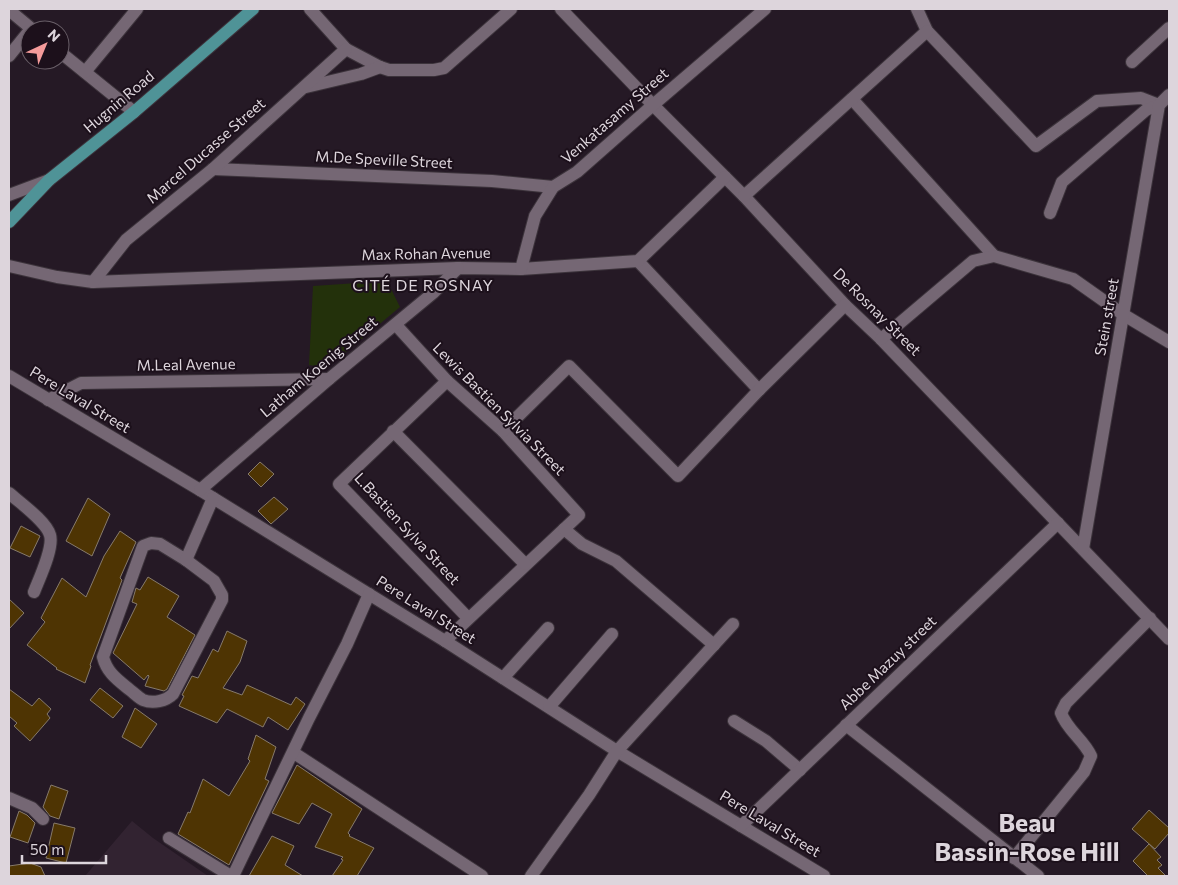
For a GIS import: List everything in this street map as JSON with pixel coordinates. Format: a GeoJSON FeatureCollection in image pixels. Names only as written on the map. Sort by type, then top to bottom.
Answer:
{"type":"FeatureCollection","features":[{"type":"Feature","properties":{"kind":"main road","name":"Hugnin Road"},"geometry":{"type":"LineString","coordinates":[[9,222],[49,180],[134,112],[253,9]]}},
{"type":"Feature","properties":{"kind":"street"},"geometry":{"type":"LineString","coordinates":[[85,72],[137,9]]}},
{"type":"Feature","properties":{"kind":"street"},"geometry":{"type":"LineString","coordinates":[[310,9],[346,49],[384,68]]}},
{"type":"Feature","properties":{"kind":"street"},"geometry":{"type":"LineString","coordinates":[[303,88],[384,68],[434,70],[444,68],[511,9]]}},
{"type":"Feature","properties":{"kind":"street","name":"De Rosnay Street"},"geometry":{"type":"LineString","coordinates":[[561,9],[744,196],[845,305],[881,339],[1169,639]]}},
{"type":"Feature","properties":{"kind":"street","name":"Venkatasamy Street"},"geometry":{"type":"LineString","coordinates":[[521,269],[535,216],[552,187],[576,172],[765,9]]}},
{"type":"Feature","properties":{"kind":"street"},"geometry":{"type":"LineString","coordinates":[[917,9],[927,31],[1036,146],[1097,100],[1141,98],[1159,105]]}},
{"type":"Feature","properties":{"kind":"street"},"geometry":{"type":"LineString","coordinates":[[9,10],[20,20]]}},
{"type":"Feature","properties":{"kind":"street"},"geometry":{"type":"LineString","coordinates":[[1132,62],[1169,28]]}},
{"type":"Feature","properties":{"kind":"street"},"geometry":{"type":"LineString","coordinates":[[744,196],[927,31]]}},
{"type":"Feature","properties":{"kind":"street"},"geometry":{"type":"LineString","coordinates":[[9,56],[20,43]]}},
{"type":"Feature","properties":{"kind":"street","name":"Marcel Ducasse Street"},"geometry":{"type":"LineString","coordinates":[[93,282],[126,240],[213,169],[346,49]]}},
{"type":"Feature","properties":{"kind":"street"},"geometry":{"type":"LineString","coordinates":[[70,60],[134,112]]}},
{"type":"Feature","properties":{"kind":"street"},"geometry":{"type":"LineString","coordinates":[[1050,214],[1062,182],[1146,110],[1159,105],[1169,95]]}},
{"type":"Feature","properties":{"kind":"street"},"geometry":{"type":"LineString","coordinates":[[852,99],[994,256]]}},
{"type":"Feature","properties":{"kind":"street","name":"Stein street"},"geometry":{"type":"LineString","coordinates":[[1083,549],[1159,105]]}},
{"type":"Feature","properties":{"kind":"street","name":"M.De Speville Street"},"geometry":{"type":"LineString","coordinates":[[213,169],[492,182],[552,187]]}},
{"type":"Feature","properties":{"kind":"street"},"geometry":{"type":"LineString","coordinates":[[725,177],[638,261],[759,390]]}},
{"type":"Feature","properties":{"kind":"street"},"geometry":{"type":"LineString","coordinates":[[9,194],[49,180]]}},
{"type":"Feature","properties":{"kind":"street"},"geometry":{"type":"LineString","coordinates":[[9,254],[13,267]]}},
{"type":"Feature","properties":{"kind":"street"},"geometry":{"type":"LineString","coordinates":[[881,339],[973,261],[994,256],[1073,279],[1124,315],[1169,342]]}},
{"type":"Feature","properties":{"kind":"street","name":"Max Rohan Avenue"},"geometry":{"type":"LineString","coordinates":[[13,267],[93,282],[458,268],[521,269],[638,261]]}},
{"type":"Feature","properties":{"kind":"street","name":"Latham Koenig Street"},"geometry":{"type":"LineString","coordinates":[[200,490],[329,379],[396,325],[458,268]]}},
{"type":"Feature","properties":{"kind":"street"},"geometry":{"type":"LineString","coordinates":[[503,431],[569,366],[678,476],[759,390],[845,305]]}},
{"type":"Feature","properties":{"kind":"street","name":"Lewis Bastien Sylvia Street"},"geometry":{"type":"LineString","coordinates":[[396,325],[447,381],[503,431],[579,515],[564,529]]}},
{"type":"Feature","properties":{"kind":"street","name":"Pere Laval Street"},"geometry":{"type":"LineString","coordinates":[[9,376],[200,490],[445,641],[617,751],[741,826],[808,872],[824,876]]}},
{"type":"Feature","properties":{"kind":"street","name":"M.Leal Avenue"},"geometry":{"type":"LineString","coordinates":[[48,400],[81,383],[329,379]]}},
{"type":"Feature","properties":{"kind":"street","name":"L.Bastien Sylva Street"},"geometry":{"type":"LineString","coordinates":[[447,381],[339,484],[468,618]]}},
{"type":"Feature","properties":{"kind":"street"},"geometry":{"type":"LineString","coordinates":[[393,431],[525,564]]}},
{"type":"Feature","properties":{"kind":"street"},"geometry":{"type":"LineString","coordinates":[[9,493],[45,525],[50,535],[51,545],[34,592]]}},
{"type":"Feature","properties":{"kind":"street"},"geometry":{"type":"LineString","coordinates":[[186,560],[213,498]]}},
{"type":"Feature","properties":{"kind":"street","name":"Abbe Mazuy street"},"geometry":{"type":"LineString","coordinates":[[741,826],[1058,523]]}},
{"type":"Feature","properties":{"kind":"street"},"geometry":{"type":"LineString","coordinates":[[445,641],[564,529],[582,544],[616,561],[714,646]]}},
{"type":"Feature","properties":{"kind":"street"},"geometry":{"type":"LineString","coordinates":[[151,543],[160,544],[186,560],[214,581],[222,595],[222,600],[173,694],[169,698],[160,701],[143,700],[112,676],[103,657],[143,546],[151,543]]}},
{"type":"Feature","properties":{"kind":"street"},"geometry":{"type":"LineString","coordinates":[[169,838],[232,876],[294,754],[369,594]]}},
{"type":"Feature","properties":{"kind":"street"},"geometry":{"type":"LineString","coordinates":[[1014,858],[1084,772],[1091,756],[1087,747],[1064,720],[1061,713],[1066,703],[1150,618]]}},
{"type":"Feature","properties":{"kind":"street"},"geometry":{"type":"LineString","coordinates":[[530,876],[590,795],[617,751],[733,624]]}},
{"type":"Feature","properties":{"kind":"street"},"geometry":{"type":"LineString","coordinates":[[503,678],[548,628]]}},
{"type":"Feature","properties":{"kind":"street"},"geometry":{"type":"LineString","coordinates":[[549,707],[612,634]]}},
{"type":"Feature","properties":{"kind":"street"},"geometry":{"type":"LineString","coordinates":[[734,721],[766,742],[800,770]]}},
{"type":"Feature","properties":{"kind":"street"},"geometry":{"type":"LineString","coordinates":[[846,725],[1038,876]]}},
{"type":"Feature","properties":{"kind":"street"},"geometry":{"type":"LineString","coordinates":[[294,754],[482,876]]}},
{"type":"Feature","properties":{"kind":"street"},"geometry":{"type":"LineString","coordinates":[[9,798],[32,808],[43,819]]}},
{"type":"Feature","properties":{"kind":"shaded area"},"geometry":{"type":"Polygon","coordinates":[[[132,821],[153,838],[208,876],[85,876],[132,821]]]}},
{"type":"Feature","properties":{"kind":"green space"},"geometry":{"type":"Polygon","coordinates":[[[387,281],[400,307],[327,368],[309,365],[313,286],[387,281]]]}},
{"type":"Feature","properties":{"kind":"building"},"geometry":{"type":"Polygon","coordinates":[[[260,462],[274,474],[261,487],[248,474],[260,462]]]}},
{"type":"Feature","properties":{"kind":"building"},"geometry":{"type":"Polygon","coordinates":[[[274,497],[288,509],[271,524],[258,511],[274,497]]]}},
{"type":"Feature","properties":{"kind":"building"},"geometry":{"type":"Polygon","coordinates":[[[88,498],[110,514],[92,556],[66,541],[88,498]]]}},
{"type":"Feature","properties":{"kind":"building"},"geometry":{"type":"Polygon","coordinates":[[[21,526],[40,536],[30,557],[10,548],[21,526]]]}},
{"type":"Feature","properties":{"kind":"building"},"geometry":{"type":"Polygon","coordinates":[[[120,531],[136,542],[120,578],[122,580],[85,683],[56,669],[27,645],[45,622],[41,618],[62,578],[86,597],[104,556],[120,531]]]}},
{"type":"Feature","properties":{"kind":"building"},"geometry":{"type":"Polygon","coordinates":[[[148,577],[179,596],[167,617],[195,635],[167,689],[164,691],[145,686],[149,676],[144,680],[113,653],[137,604],[132,602],[136,588],[140,590],[148,577]]]}},
{"type":"Feature","properties":{"kind":"building"},"geometry":{"type":"Polygon","coordinates":[[[9,599],[24,613],[9,629],[9,599]]]}},
{"type":"Feature","properties":{"kind":"building"},"geometry":{"type":"Polygon","coordinates":[[[227,631],[247,641],[240,662],[223,688],[242,695],[247,685],[291,705],[296,697],[305,704],[288,730],[268,717],[263,727],[227,709],[217,723],[179,706],[184,696],[182,695],[192,676],[198,678],[213,649],[218,652],[227,631]]]}},
{"type":"Feature","properties":{"kind":"building"},"geometry":{"type":"Polygon","coordinates":[[[100,688],[123,706],[113,718],[90,700],[100,688]]]}},
{"type":"Feature","properties":{"kind":"building"},"geometry":{"type":"Polygon","coordinates":[[[9,689],[32,706],[39,698],[51,709],[47,714],[50,718],[30,741],[14,726],[17,723],[9,716],[9,689]]]}},
{"type":"Feature","properties":{"kind":"building"},"geometry":{"type":"Polygon","coordinates":[[[135,708],[157,724],[141,748],[122,737],[135,708]]]}},
{"type":"Feature","properties":{"kind":"building"},"geometry":{"type":"Polygon","coordinates":[[[256,735],[276,747],[265,779],[269,781],[229,865],[178,834],[188,812],[190,813],[203,779],[229,796],[250,761],[248,759],[256,735]]]}},
{"type":"Feature","properties":{"kind":"building"},"geometry":{"type":"Polygon","coordinates":[[[297,765],[362,809],[348,833],[349,836],[374,848],[357,876],[332,876],[343,860],[341,859],[343,857],[315,847],[332,814],[312,803],[299,824],[272,813],[297,765]]]}},
{"type":"Feature","properties":{"kind":"building"},"geometry":{"type":"Polygon","coordinates":[[[51,785],[68,791],[59,819],[50,816],[43,807],[51,785]]]}},
{"type":"Feature","properties":{"kind":"building"},"geometry":{"type":"Polygon","coordinates":[[[1149,810],[1169,828],[1169,833],[1155,849],[1132,829],[1149,810]]]}},
{"type":"Feature","properties":{"kind":"building"},"geometry":{"type":"Polygon","coordinates":[[[19,811],[27,815],[35,823],[28,843],[10,837],[19,811]]]}},
{"type":"Feature","properties":{"kind":"building"},"geometry":{"type":"Polygon","coordinates":[[[54,823],[75,828],[66,863],[46,858],[54,823]]]}},
{"type":"Feature","properties":{"kind":"building"},"geometry":{"type":"Polygon","coordinates":[[[272,836],[294,846],[285,865],[303,876],[249,876],[272,836]]]}},
{"type":"Feature","properties":{"kind":"building"},"geometry":{"type":"Polygon","coordinates":[[[1149,844],[1161,857],[1157,860],[1162,865],[1158,868],[1166,876],[1148,876],[1133,861],[1149,844]]]}},
{"type":"Feature","properties":{"kind":"building"},"geometry":{"type":"Polygon","coordinates":[[[30,863],[41,867],[45,876],[9,876],[9,866],[30,863]]]}},
{"type":"Feature","properties":{"kind":"district","name":"CITÉ DE ROSNAY"},"geometry":{"type":"Point","coordinates":[423,285]}},
{"type":"Feature","properties":{"kind":"district","name":"Beau Bassin-Rose Hill"},"geometry":{"type":"Point","coordinates":[1027,838]}}]}
